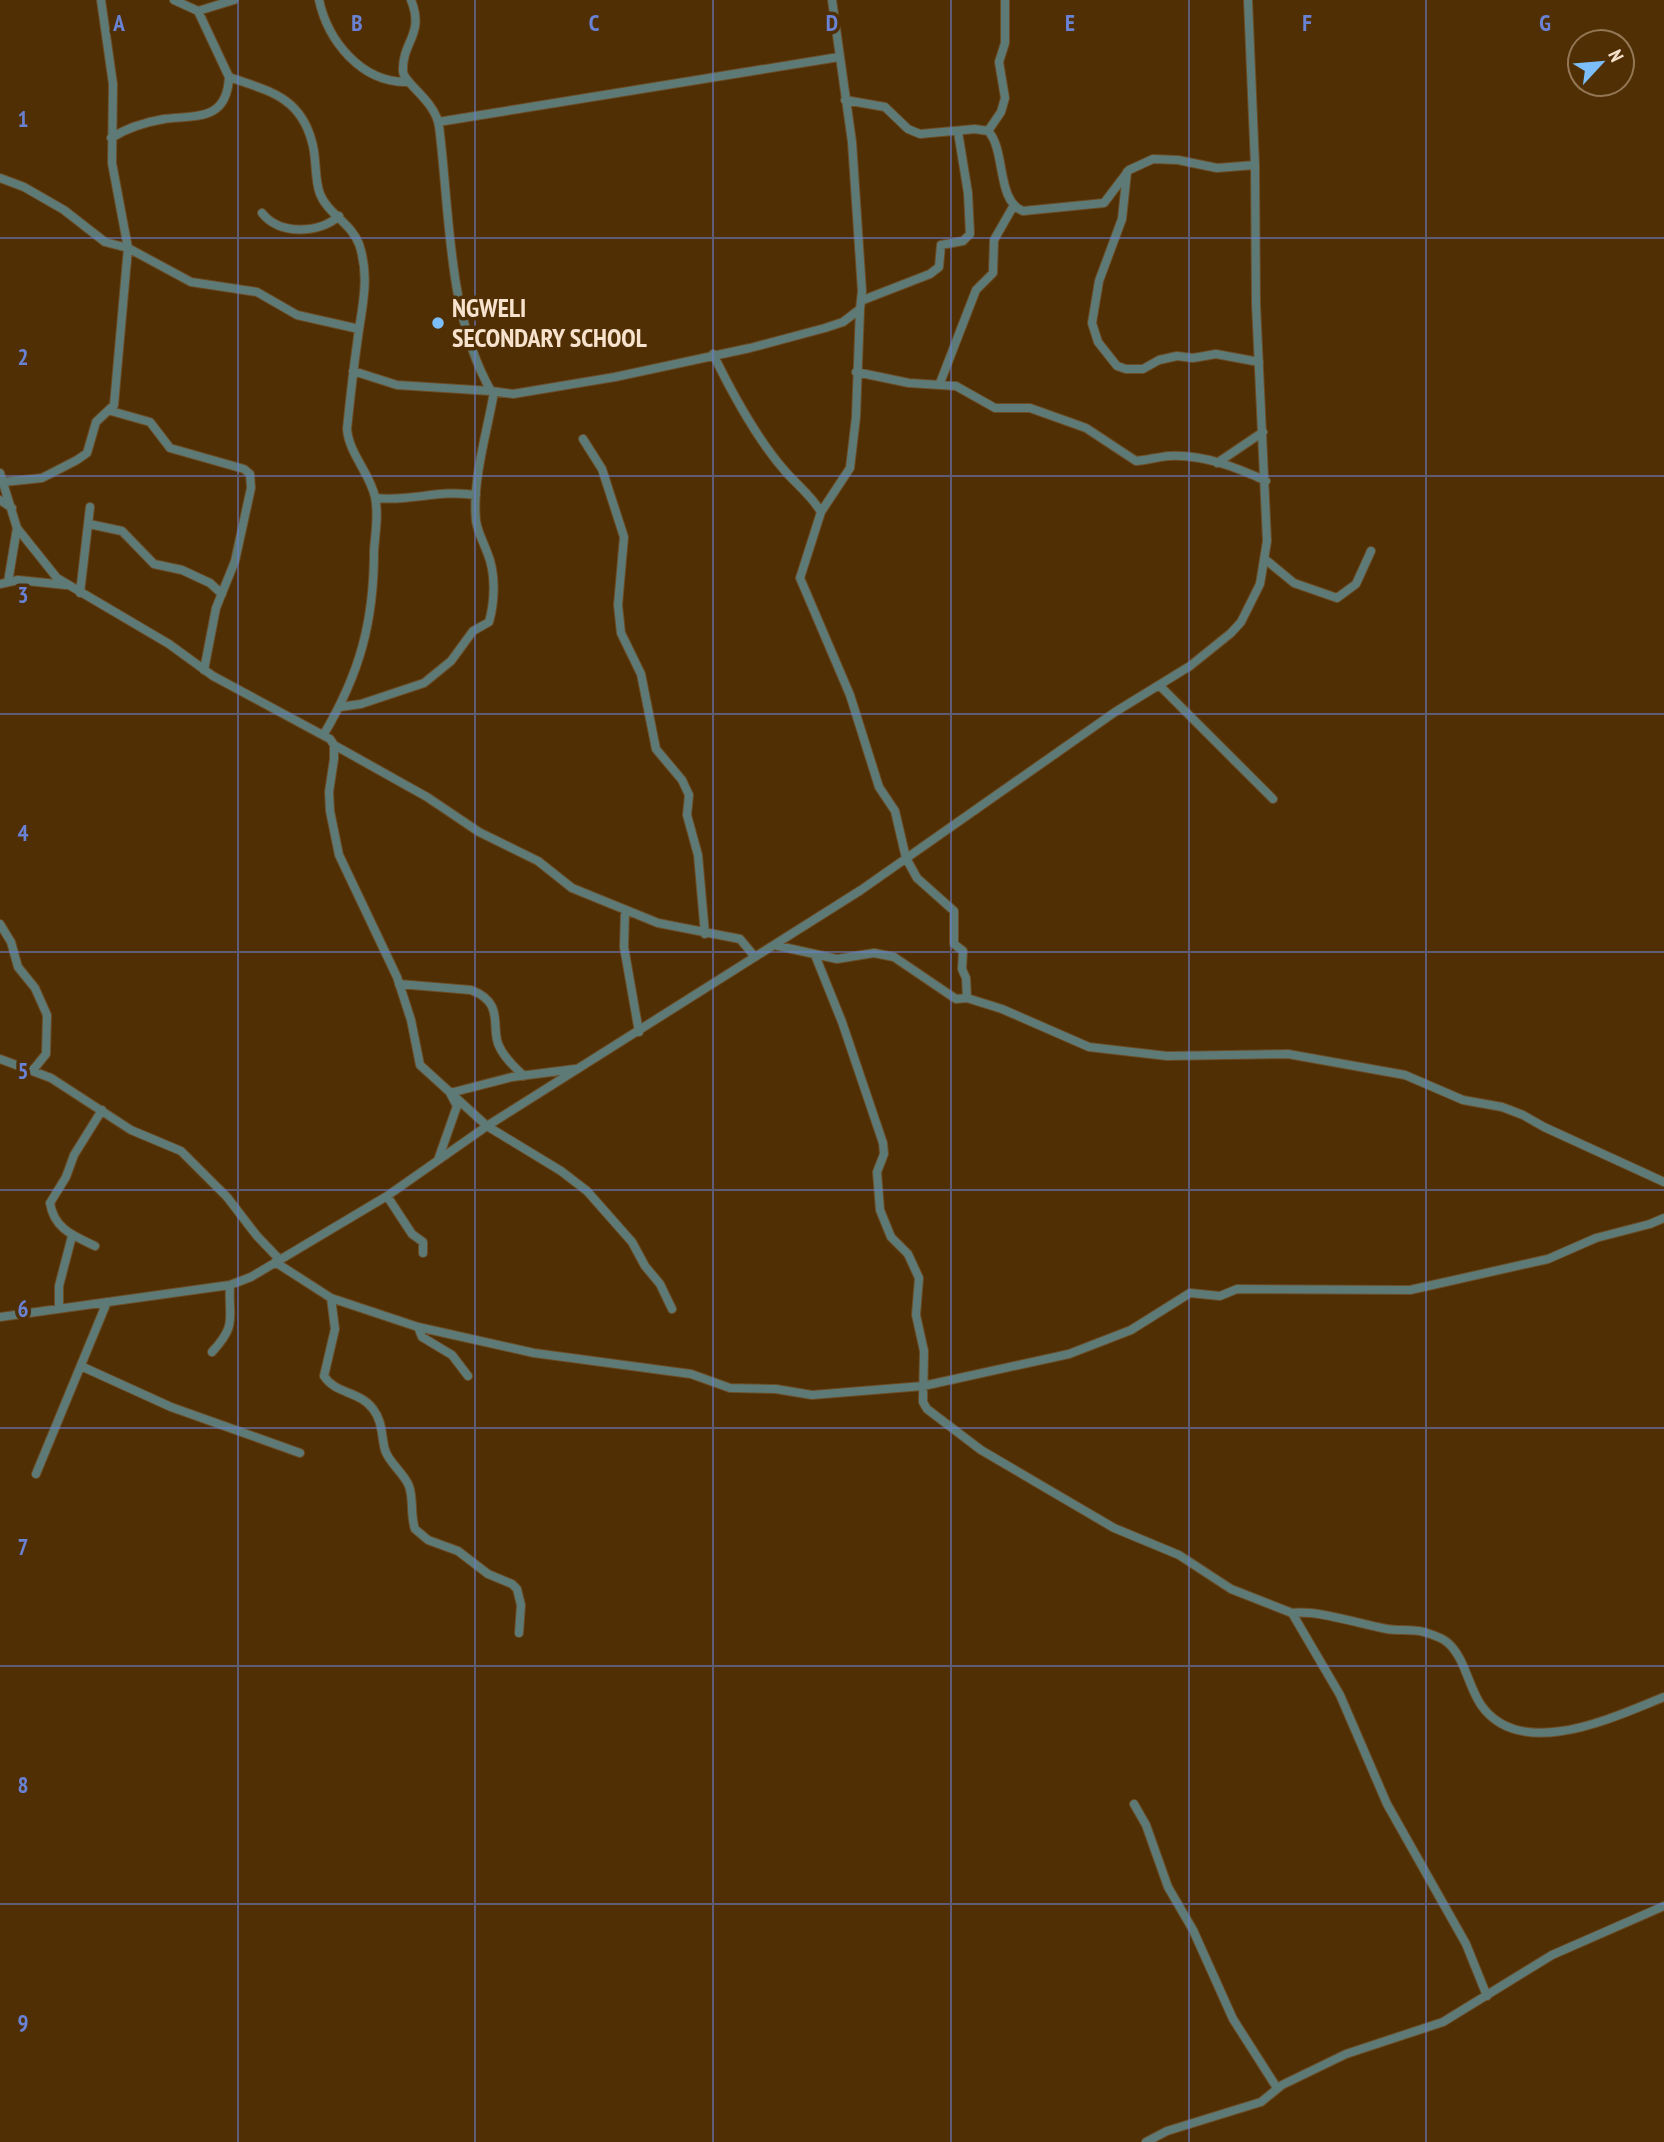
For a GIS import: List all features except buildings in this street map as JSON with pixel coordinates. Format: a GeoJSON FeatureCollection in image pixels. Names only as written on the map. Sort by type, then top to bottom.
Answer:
{"type":"FeatureCollection","features":[{"type":"Feature","properties":{"kind":"street"},"geometry":{"type":"LineString","coordinates":[[4,482],[42,478],[78,460],[87,453],[96,422],[111,411],[114,405],[124,322],[128,248],[112,163],[113,84],[101,0]]}},
{"type":"Feature","properties":{"kind":"street"},"geometry":{"type":"LineString","coordinates":[[111,138],[153,121],[198,117],[222,104],[229,93],[229,77],[198,11],[174,0]]}},
{"type":"Feature","properties":{"kind":"street"},"geometry":{"type":"LineString","coordinates":[[198,11],[234,0]]}},
{"type":"Feature","properties":{"kind":"street"},"geometry":{"type":"LineString","coordinates":[[320,0],[331,36],[346,53],[365,70],[395,82],[406,82],[425,96],[438,122],[442,185],[456,277],[475,359],[492,391],[476,495],[476,522],[488,553],[492,583],[494,604],[489,622],[473,631],[451,661],[425,683],[361,704],[340,707]]}},
{"type":"Feature","properties":{"kind":"street"},"geometry":{"type":"LineString","coordinates":[[406,82],[403,72],[405,60],[418,18],[411,0]]}},
{"type":"Feature","properties":{"kind":"street"},"geometry":{"type":"LineString","coordinates":[[832,0],[859,208],[861,340],[856,372],[856,417],[850,468],[821,512],[800,578],[850,695],[879,787],[895,811],[906,858],[917,878],[954,911],[954,944],[963,951],[962,969],[966,978],[967,998]]}},
{"type":"Feature","properties":{"kind":"street"},"geometry":{"type":"LineString","coordinates":[[988,131],[1001,112],[1005,97],[999,62],[1005,43],[1005,0]]}},
{"type":"Feature","properties":{"kind":"street"},"geometry":{"type":"LineString","coordinates":[[0,1317],[230,1285],[278,1261],[387,1196],[487,1126],[774,945],[906,858],[1106,718],[1160,686],[1231,633],[1249,608],[1266,560],[1266,481],[1259,362],[1248,0]]}},
{"type":"Feature","properties":{"kind":"street"},"geometry":{"type":"LineString","coordinates":[[438,122],[839,57]]}},
{"type":"Feature","properties":{"kind":"street"},"geometry":{"type":"LineString","coordinates":[[229,77],[280,96],[299,111],[312,142],[319,191],[325,203],[349,226],[359,244],[365,274],[366,299],[353,371],[348,440],[376,498],[374,597],[362,655],[340,707],[324,734]]}},
{"type":"Feature","properties":{"kind":"street"},"geometry":{"type":"LineString","coordinates":[[845,100],[886,107],[916,133],[975,129],[988,131],[995,142],[1003,181],[1014,205],[1023,211],[1104,203],[1127,172],[1153,159],[1163,158],[1217,167],[1255,165]]}},
{"type":"Feature","properties":{"kind":"street"},"geometry":{"type":"LineString","coordinates":[[353,371],[397,385],[513,394],[615,377],[843,322],[861,305],[930,274],[939,267],[941,245],[963,241],[970,234],[968,193],[958,132]]}},
{"type":"Feature","properties":{"kind":"street"},"geometry":{"type":"LineString","coordinates":[[1127,172],[1120,228],[1109,248],[1098,281],[1092,323],[1098,342],[1117,366],[1135,371],[1177,356],[1193,358],[1216,355],[1259,362]]}},
{"type":"Feature","properties":{"kind":"street"},"geometry":{"type":"LineString","coordinates":[[0,178],[24,187],[64,211],[105,242],[128,248],[191,282],[257,292],[297,315],[359,329]]}},
{"type":"Feature","properties":{"kind":"street"},"geometry":{"type":"LineString","coordinates":[[940,383],[976,290],[993,273],[993,240],[1014,205]]}},
{"type":"Feature","properties":{"kind":"street"},"geometry":{"type":"LineString","coordinates":[[262,213],[273,224],[306,230],[328,224],[339,216]]}},
{"type":"Feature","properties":{"kind":"street"},"geometry":{"type":"LineString","coordinates":[[713,354],[762,438],[784,470],[807,492],[821,512]]}},
{"type":"Feature","properties":{"kind":"street"},"geometry":{"type":"LineString","coordinates":[[856,372],[909,383],[940,383],[967,391],[995,408],[1030,408],[1086,428],[1136,461],[1169,456],[1217,463],[1266,481]]}},
{"type":"Feature","properties":{"kind":"street"},"geometry":{"type":"LineString","coordinates":[[111,411],[150,422],[170,448],[244,469],[250,474],[251,488],[235,561],[207,645],[204,670]]}},
{"type":"Feature","properties":{"kind":"street"},"geometry":{"type":"LineString","coordinates":[[1217,463],[1263,432]]}},
{"type":"Feature","properties":{"kind":"street"},"geometry":{"type":"LineString","coordinates":[[583,439],[603,469],[624,537],[618,605],[621,633],[641,674],[656,749],[682,780],[689,795],[687,815],[698,855],[705,934]]}},
{"type":"Feature","properties":{"kind":"street"},"geometry":{"type":"LineString","coordinates":[[0,473],[17,528],[49,570],[66,585],[140,627],[204,670],[324,734],[334,745],[427,797],[479,832],[538,861],[572,888],[625,911],[705,934],[740,939],[755,957]]}},
{"type":"Feature","properties":{"kind":"street"},"geometry":{"type":"LineString","coordinates":[[376,498],[398,500],[450,491],[476,495]]}},
{"type":"Feature","properties":{"kind":"street"},"geometry":{"type":"LineString","coordinates":[[0,500],[12,508]]}},
{"type":"Feature","properties":{"kind":"street"},"geometry":{"type":"LineString","coordinates":[[80,593],[90,507]]}},
{"type":"Feature","properties":{"kind":"street"},"geometry":{"type":"LineString","coordinates":[[89,524],[122,531],[154,564],[181,570],[210,583],[222,594]]}},
{"type":"Feature","properties":{"kind":"street"},"geometry":{"type":"LineString","coordinates":[[17,528],[4,583],[66,585]]}},
{"type":"Feature","properties":{"kind":"street"},"geometry":{"type":"LineString","coordinates":[[1266,560],[1294,583],[1337,598],[1356,584],[1371,551]]}},
{"type":"Feature","properties":{"kind":"street"},"geometry":{"type":"LineString","coordinates":[[1160,686],[1273,799]]}},
{"type":"Feature","properties":{"kind":"street"},"geometry":{"type":"LineString","coordinates":[[334,745],[329,792],[340,855],[399,984],[420,1065],[487,1126],[561,1171],[611,1214],[660,1284],[672,1308]]}},
{"type":"Feature","properties":{"kind":"street"},"geometry":{"type":"LineString","coordinates":[[625,911],[624,947],[639,1032]]}},
{"type":"Feature","properties":{"kind":"street"},"geometry":{"type":"LineString","coordinates":[[0,924],[11,942],[18,967],[35,988],[47,1015],[46,1054],[33,1070]]}},
{"type":"Feature","properties":{"kind":"street"},"geometry":{"type":"LineString","coordinates":[[774,945],[845,959],[874,953],[894,957],[951,996],[1002,1009],[1089,1047],[1167,1056],[1288,1054],[1405,1075],[1463,1100],[1502,1107],[1523,1115],[1664,1182]]}},
{"type":"Feature","properties":{"kind":"street"},"geometry":{"type":"LineString","coordinates":[[815,955],[842,1022],[883,1143],[884,1154],[877,1172],[884,1223],[891,1237],[908,1254],[919,1278],[916,1315],[924,1351],[923,1386],[927,1409],[981,1450],[1130,1537],[1179,1555],[1231,1589],[1292,1614],[1391,1630],[1415,1630],[1441,1638],[1454,1650],[1484,1709],[1499,1723],[1516,1731],[1563,1731],[1609,1719],[1664,1697]]}},
{"type":"Feature","properties":{"kind":"street"},"geometry":{"type":"LineString","coordinates":[[399,984],[471,990],[480,995],[497,1017],[500,1048],[524,1076]]}},
{"type":"Feature","properties":{"kind":"street"},"geometry":{"type":"LineString","coordinates":[[0,1059],[33,1070],[131,1130],[181,1151],[227,1197],[278,1261],[331,1298],[418,1328],[534,1353],[691,1374],[730,1388],[761,1387],[796,1395],[831,1395],[923,1386],[1069,1354],[1131,1330],[1190,1293],[1220,1296],[1237,1289],[1410,1290],[1541,1261],[1596,1238],[1664,1218]]}},
{"type":"Feature","properties":{"kind":"street"},"geometry":{"type":"LineString","coordinates":[[450,1093],[524,1076],[582,1068]]}},
{"type":"Feature","properties":{"kind":"street"},"geometry":{"type":"LineString","coordinates":[[438,1160],[457,1106],[450,1093]]}},
{"type":"Feature","properties":{"kind":"street"},"geometry":{"type":"LineString","coordinates":[[95,1246],[72,1236],[58,1224],[50,1203],[66,1178],[74,1155],[102,1111]]}},
{"type":"Feature","properties":{"kind":"street"},"geometry":{"type":"LineString","coordinates":[[387,1196],[412,1234],[423,1242],[424,1253]]}},
{"type":"Feature","properties":{"kind":"street"},"geometry":{"type":"LineString","coordinates":[[60,1309],[59,1286],[72,1236]]}},
{"type":"Feature","properties":{"kind":"street"},"geometry":{"type":"LineString","coordinates":[[212,1352],[228,1335],[232,1324],[230,1285]]}},
{"type":"Feature","properties":{"kind":"street"},"geometry":{"type":"LineString","coordinates":[[331,1298],[335,1329],[324,1376],[337,1388],[360,1396],[382,1423],[386,1453],[402,1472],[411,1490],[415,1530],[428,1540],[458,1551],[488,1574],[506,1580],[517,1589],[521,1605],[519,1633]]}},
{"type":"Feature","properties":{"kind":"street"},"geometry":{"type":"LineString","coordinates":[[36,1474],[83,1367],[107,1302]]}},
{"type":"Feature","properties":{"kind":"street"},"geometry":{"type":"LineString","coordinates":[[418,1328],[422,1337],[452,1355],[468,1376]]}},
{"type":"Feature","properties":{"kind":"street"},"geometry":{"type":"LineString","coordinates":[[83,1367],[170,1407],[300,1454]]}},
{"type":"Feature","properties":{"kind":"street"},"geometry":{"type":"LineString","coordinates":[[1292,1614],[1340,1695],[1387,1804],[1466,1944],[1487,1996]]}},
{"type":"Feature","properties":{"kind":"street"},"geometry":{"type":"LineString","coordinates":[[1134,1804],[1146,1825],[1168,1887],[1193,1930],[1233,2019],[1277,2088]]}},
{"type":"Feature","properties":{"kind":"street"},"geometry":{"type":"LineString","coordinates":[[1146,2142],[1167,2132],[1261,2102],[1277,2088],[1346,2054],[1426,2030],[1458,2015],[1552,1955],[1664,1906]]}},
{"type":"Feature","properties":{"kind":"place","name":"NGWELI SECONDARY SCHOOL"},"geometry":{"type":"Point","coordinates":[438,323]}}]}
